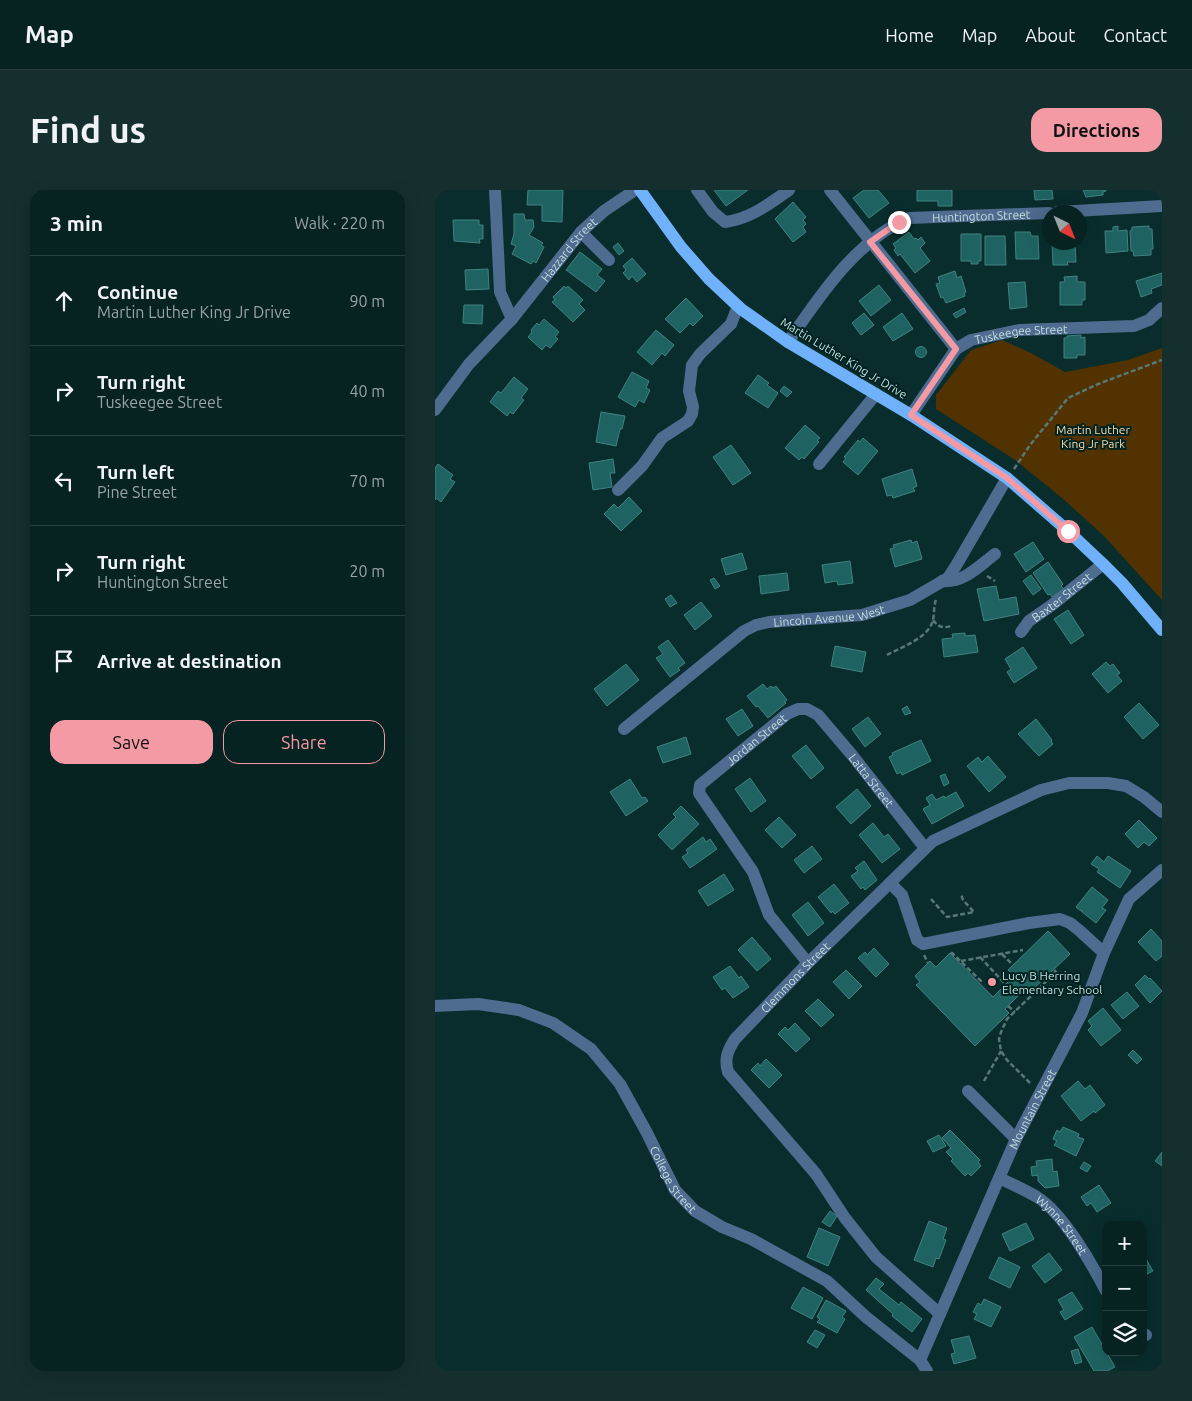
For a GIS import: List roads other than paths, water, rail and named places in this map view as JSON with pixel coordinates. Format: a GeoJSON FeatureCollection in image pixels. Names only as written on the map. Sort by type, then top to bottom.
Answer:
{"type":"FeatureCollection","features":[{"type":"Feature","properties":{"kind":"main road","name":"Martin Luther King Jr Drive"},"geometry":{"type":"LineString","coordinates":[[640,190],[681,247],[709,279],[738,306],[788,342],[911,415],[1007,478],[1103,564],[1122,583],[1162,630]]}},
{"type":"Feature","properties":{"kind":"street"},"geometry":{"type":"LineString","coordinates":[[495,190],[500,292],[512,319]]}},
{"type":"Feature","properties":{"kind":"street","name":"Hazzard Street"},"geometry":{"type":"LineString","coordinates":[[435,410],[469,364],[512,319],[581,232],[604,211],[635,190]]}},
{"type":"Feature","properties":{"kind":"street"},"geometry":{"type":"LineString","coordinates":[[697,190],[713,212],[725,222],[739,221],[789,190]]}},
{"type":"Feature","properties":{"kind":"street"},"geometry":{"type":"LineString","coordinates":[[830,190],[956,349],[911,415]]}},
{"type":"Feature","properties":{"kind":"street"},"geometry":{"type":"LineString","coordinates":[[1087,210],[1162,206]]}},
{"type":"Feature","properties":{"kind":"street","name":"Huntington Street"},"geometry":{"type":"LineString","coordinates":[[788,342],[817,301],[850,261],[870,242],[899,222],[909,218],[1042,213]]}},
{"type":"Feature","properties":{"kind":"street"},"geometry":{"type":"LineString","coordinates":[[581,232],[609,260]]}},
{"type":"Feature","properties":{"kind":"street"},"geometry":{"type":"LineString","coordinates":[[619,490],[642,466],[662,438],[688,421],[693,407],[689,391],[692,365],[700,354],[731,324],[738,306]]}},
{"type":"Feature","properties":{"kind":"street","name":"Tuskeegee Street"},"geometry":{"type":"LineString","coordinates":[[956,349],[971,340],[1019,330],[1134,326],[1149,320],[1162,308]]}},
{"type":"Feature","properties":{"kind":"street"},"geometry":{"type":"LineString","coordinates":[[819,464],[876,394]]}},
{"type":"Feature","properties":{"kind":"street","name":"Lincoln Avenue West"},"geometry":{"type":"LineString","coordinates":[[624,729],[744,631],[756,625],[769,622],[862,615],[910,600],[948,578],[1007,478]]}},
{"type":"Feature","properties":{"kind":"street"},"geometry":{"type":"LineString","coordinates":[[938,584],[959,580],[995,554]]}},
{"type":"Feature","properties":{"kind":"street","name":"Baxter Street"},"geometry":{"type":"LineString","coordinates":[[1021,632],[1029,621],[1103,564]]}},
{"type":"Feature","properties":{"kind":"street","name":"Jordan Street"},"geometry":{"type":"LineString","coordinates":[[808,963],[769,915],[753,872],[699,793],[699,785],[787,714],[798,709],[807,709],[818,715]]}},
{"type":"Feature","properties":{"kind":"street","name":"Latta Street"},"geometry":{"type":"LineString","coordinates":[[818,715],[925,848]]}},
{"type":"Feature","properties":{"kind":"street","name":"Clemmons Street"},"geometry":{"type":"LineString","coordinates":[[939,1314],[876,1257],[845,1218],[816,1174],[727,1072],[725,1062],[728,1049],[735,1039],[808,963],[933,841],[1041,790],[1069,784],[1107,782],[1126,786],[1144,797],[1162,812]]}},
{"type":"Feature","properties":{"kind":"street","name":"Mountain Street"},"geometry":{"type":"LineString","coordinates":[[924,1366],[939,1314],[1017,1139],[1082,1013],[1104,953],[1129,899],[1162,870]]}},
{"type":"Feature","properties":{"kind":"street"},"geometry":{"type":"LineString","coordinates":[[890,883],[902,895],[917,940],[923,944],[1029,923],[1060,920],[1070,923],[1080,930],[1104,953]]}},
{"type":"Feature","properties":{"kind":"street","name":"College Street"},"geometry":{"type":"LineString","coordinates":[[435,1006],[478,1004],[519,1010],[553,1023],[591,1049],[620,1084],[675,1190],[695,1211],[827,1281],[924,1366]]}},
{"type":"Feature","properties":{"kind":"street"},"geometry":{"type":"LineString","coordinates":[[968,1091],[1017,1139]]}},
{"type":"Feature","properties":{"kind":"street","name":"Wynne Street"},"geometry":{"type":"LineString","coordinates":[[999,1178],[1038,1198],[1059,1218],[1074,1238],[1102,1284]]}},
{"type":"Feature","properties":{"kind":"place","name":"Lucy B Herring Elementary School"},"geometry":{"type":"Point","coordinates":[992,982]}},
{"type":"Feature","properties":{"kind":"park label","name":"Martin Luther King Jr Park"},"geometry":{"type":"Point","coordinates":[1093,436]}}]}
